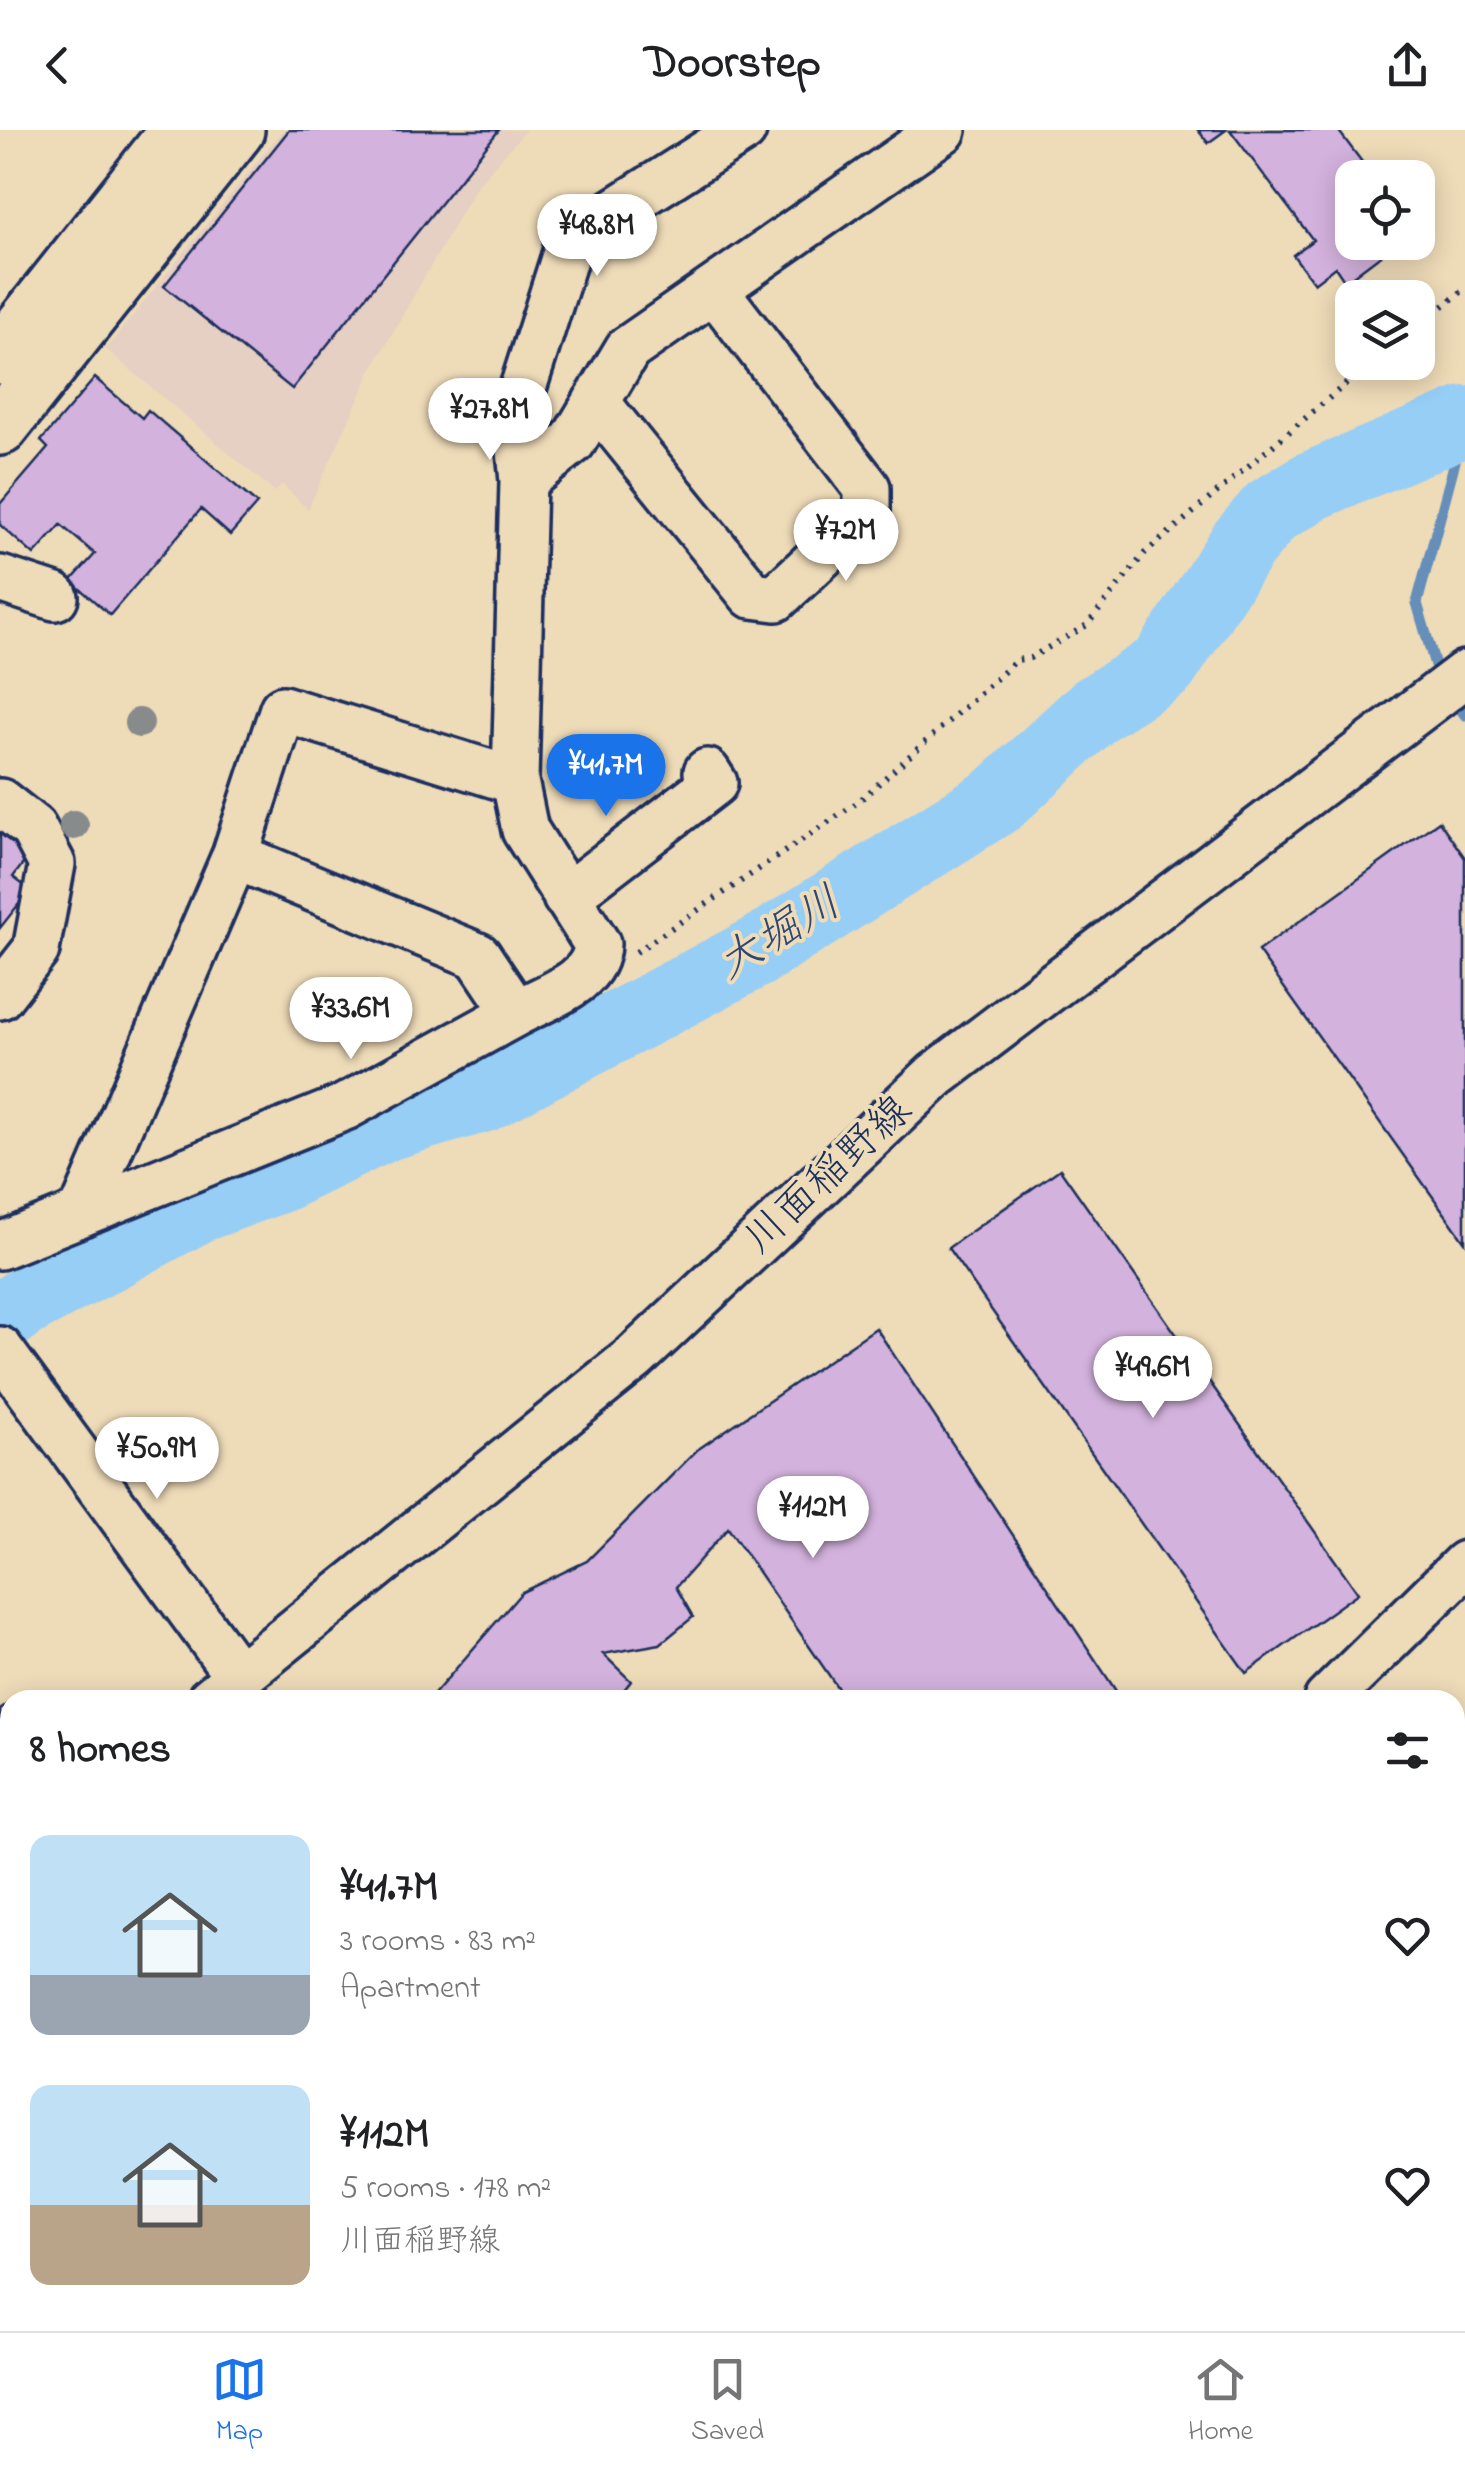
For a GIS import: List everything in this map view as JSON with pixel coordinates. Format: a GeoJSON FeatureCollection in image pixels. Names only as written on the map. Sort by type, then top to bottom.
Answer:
{"type":"FeatureCollection","features":[{"type":"Feature","properties":{"kind":"main road"},"geometry":{"type":"LineString","coordinates":[[0,356],[178,130]]}},
{"type":"Feature","properties":{"kind":"main road"},"geometry":{"type":"LineString","coordinates":[[0,426],[236,130]]}},
{"type":"Feature","properties":{"kind":"street"},"geometry":{"type":"LineString","coordinates":[[0,1246],[346,1108],[588,973],[596,960],[596,944],[525,830],[514,781],[523,481],[516,410],[570,240],[678,147],[743,130]]}},
{"type":"Feature","properties":{"kind":"street"},"geometry":{"type":"LineString","coordinates":[[523,481],[573,440],[628,349],[942,130]]}},
{"type":"Feature","properties":{"kind":"street"},"geometry":{"type":"LineString","coordinates":[[596,402],[752,595],[776,598],[867,513],[867,488],[714,289]]}},
{"type":"Feature","properties":{"kind":"street"},"geometry":{"type":"LineString","coordinates":[[0,579],[55,596]]}},
{"type":"Feature","properties":{"kind":"street","name":"川面稲野線"},"geometry":{"type":"LineString","coordinates":[[224,1689],[634,1358],[936,1075],[1465,674]]}},
{"type":"Feature","properties":{"kind":"street"},"geometry":{"type":"LineString","coordinates":[[82,1213],[235,856],[283,709],[514,781]]}},
{"type":"Feature","properties":{"kind":"street"},"geometry":{"type":"LineString","coordinates":[[566,897],[714,782]]}},
{"type":"Feature","properties":{"kind":"street"},"geometry":{"type":"LineString","coordinates":[[0,802],[34,828],[52,864],[36,950],[0,996]]}},
{"type":"Feature","properties":{"kind":"street"},"geometry":{"type":"LineString","coordinates":[[235,856],[478,956],[516,1012]]}},
{"type":"Feature","properties":{"kind":"street"},"geometry":{"type":"LineString","coordinates":[[7,1360],[224,1689]]}},
{"type":"Feature","properties":{"kind":"street"},"geometry":{"type":"LineString","coordinates":[[1337,1690],[1465,1564]]}},
{"type":"Feature","properties":{"kind":"path"},"geometry":{"type":"LineString","coordinates":[[1435,313],[1465,289]]}},
{"type":"Feature","properties":{"kind":"path"},"geometry":{"type":"LineString","coordinates":[[596,960],[616,962],[653,942],[858,802],[1017,660],[1030,658],[1087,625],[1146,553],[1351,380]]}},
{"type":"Feature","properties":{"kind":"shaded area"},"geometry":{"type":"Polygon","coordinates":[[[283,130],[526,130],[477,185],[374,365],[308,509],[282,484],[275,492],[106,349],[283,130]]]}},
{"type":"Feature","properties":{"kind":"building"},"geometry":{"type":"Polygon","coordinates":[[[289,130],[499,130],[292,389],[164,286],[289,130]]]}},
{"type":"Feature","properties":{"kind":"building"},"geometry":{"type":"Polygon","coordinates":[[[1198,130],[1226,130],[1208,143],[1198,130]]]}},
{"type":"Feature","properties":{"kind":"building"},"geometry":{"type":"Polygon","coordinates":[[[1230,130],[1338,130],[1360,160],[1335,160],[1335,260],[1374,260],[1348,280],[1335,267],[1314,283],[1293,255],[1313,240],[1230,130]]]}},
{"type":"Feature","properties":{"kind":"building"},"geometry":{"type":"Polygon","coordinates":[[[95,378],[142,418],[148,410],[257,504],[230,535],[201,509],[110,615],[71,581],[95,554],[61,525],[34,555],[0,525],[0,504],[48,448],[41,441],[95,378]]]}},
{"type":"Feature","properties":{"kind":"building"},"geometry":{"type":"Polygon","coordinates":[[[1439,821],[1465,858],[1465,1242],[1258,951],[1439,821]]]}},
{"type":"Feature","properties":{"kind":"building"},"geometry":{"type":"Polygon","coordinates":[[[0,827],[32,852],[13,877],[30,890],[0,928],[0,827]]]}},
{"type":"Feature","properties":{"kind":"building"},"geometry":{"type":"Polygon","coordinates":[[[1060,1169],[1358,1593],[1246,1673],[948,1248],[1060,1169]]]}},
{"type":"Feature","properties":{"kind":"building"},"geometry":{"type":"Polygon","coordinates":[[[876,1328],[1115,1690],[839,1690],[728,1528],[676,1587],[693,1617],[660,1644],[603,1654],[631,1681],[624,1690],[438,1690],[522,1592],[587,1561],[697,1450],[876,1328]]]}},
{"type":"Feature","properties":{"kind":"waterway","name":"大堀川"},"geometry":{"type":"LineString","coordinates":[[0,1320],[23,1303],[198,1208],[279,1178],[386,1126],[482,1098],[757,952],[998,800],[1096,709],[1164,666],[1243,544],[1271,511],[1312,486],[1465,421]]}},
{"type":"Feature","properties":{"kind":"waterway"},"geometry":{"type":"LineString","coordinates":[[1439,679],[1417,603],[1465,424]]}},
{"type":"Feature","properties":{"kind":"waterway"},"geometry":{"type":"LineString","coordinates":[[1450,694],[1465,715]]}}]}
